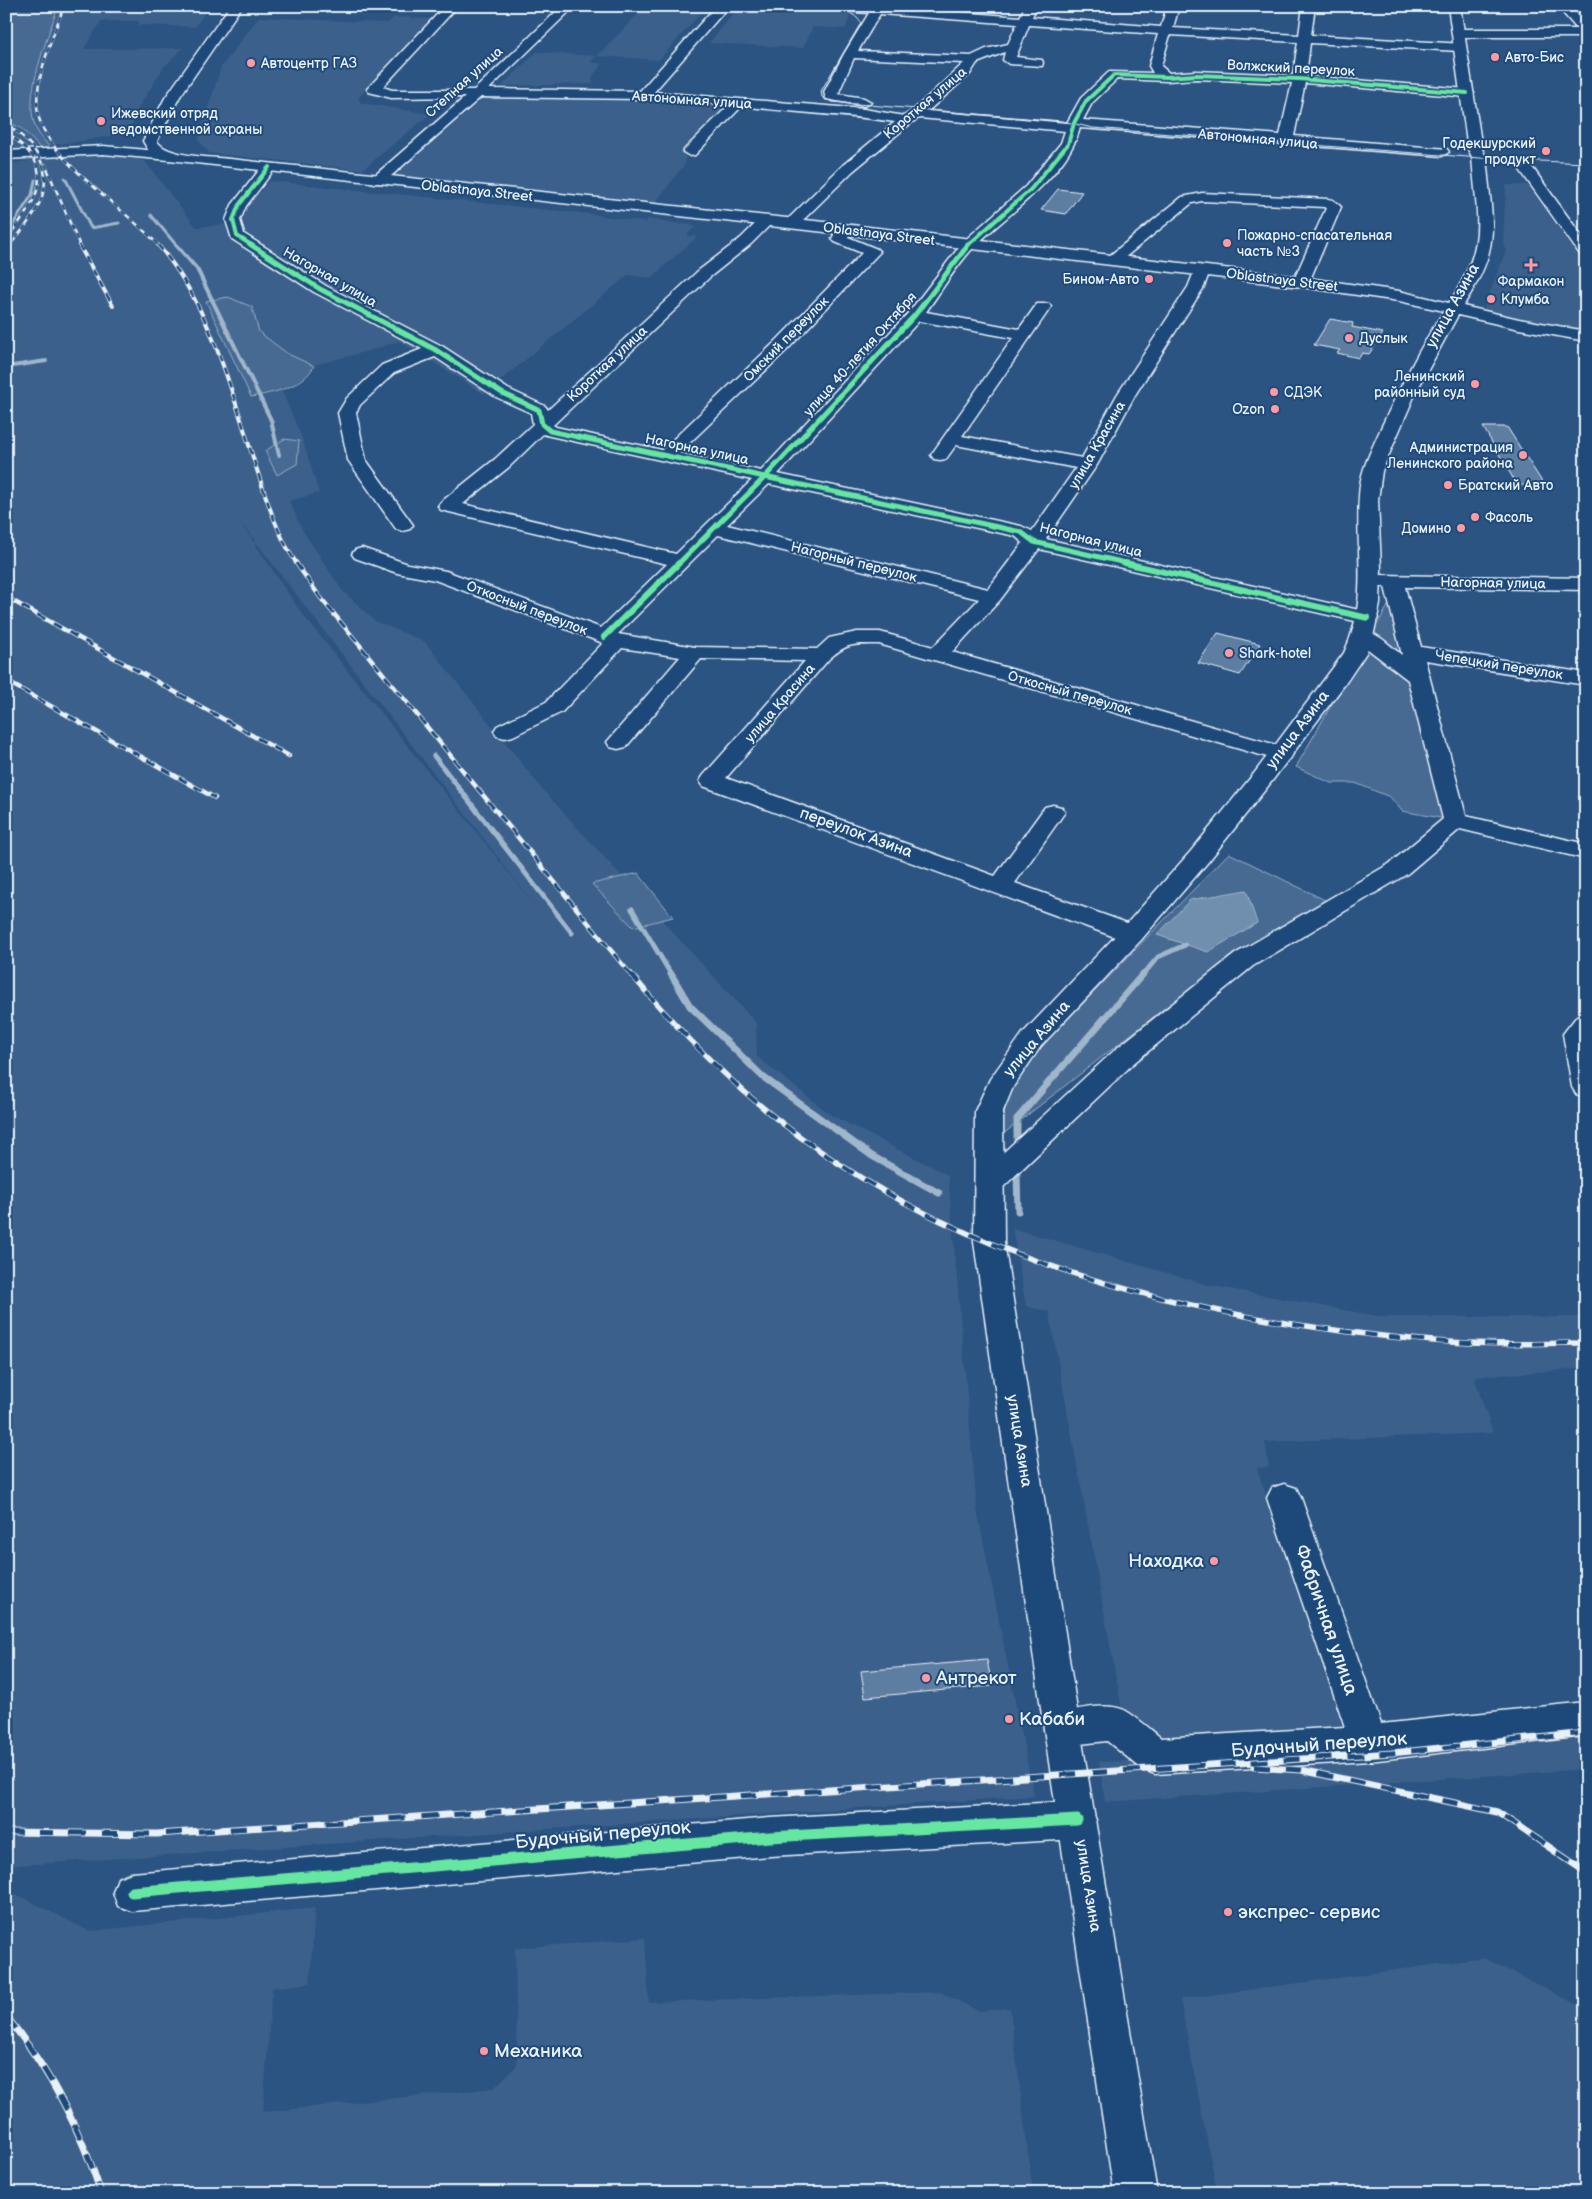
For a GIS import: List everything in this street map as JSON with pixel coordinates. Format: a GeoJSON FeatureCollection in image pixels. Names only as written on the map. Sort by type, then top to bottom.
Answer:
{"type":"FeatureCollection","features":[{"type":"Feature","properties":{"kind":"street"},"geometry":{"type":"LineString","coordinates":[[170,156],[155,150],[151,146],[150,141],[172,98],[236,6]]}},
{"type":"Feature","properties":{"kind":"street","name":"Автономная улица"},"geometry":{"type":"LineString","coordinates":[[452,6],[374,89],[391,94],[545,93],[644,95],[736,101],[779,108],[864,113],[916,113],[1442,152]]}},
{"type":"Feature","properties":{"kind":"street","name":"Степная улица"},"geometry":{"type":"LineString","coordinates":[[378,180],[477,94],[569,6]]}},
{"type":"Feature","properties":{"kind":"street"},"geometry":{"type":"LineString","coordinates":[[644,95],[723,6]]}},
{"type":"Feature","properties":{"kind":"street"},"geometry":{"type":"LineString","coordinates":[[827,6],[878,8],[1024,21],[1305,38],[1459,40],[1586,32]]}},
{"type":"Feature","properties":{"kind":"street"},"geometry":{"type":"LineString","coordinates":[[1031,6],[1013,46],[1009,60],[1037,63]]}},
{"type":"Feature","properties":{"kind":"street"},"geometry":{"type":"LineString","coordinates":[[1167,77],[1159,72],[1155,66],[1173,6]]}},
{"type":"Feature","properties":{"kind":"street"},"geometry":{"type":"LineString","coordinates":[[1286,141],[1299,79],[1308,6]]}},
{"type":"Feature","properties":{"kind":"street","name":"улица Азина"},"geometry":{"type":"LineString","coordinates":[[1136,2193],[1062,1729],[989,1242],[989,1111],[996,1090],[1033,1039],[1132,934],[1190,868],[1282,754],[1354,654],[1382,581],[1370,474],[1409,386],[1452,308],[1475,273],[1484,247],[1485,224],[1479,157],[1476,149],[1454,6]]}},
{"type":"Feature","properties":{"kind":"street"},"geometry":{"type":"LineString","coordinates":[[1563,6],[1586,32]]}},
{"type":"Feature","properties":{"kind":"street"},"geometry":{"type":"LineString","coordinates":[[878,8],[850,54],[831,92],[831,96],[840,99],[901,105],[916,113]]}},
{"type":"Feature","properties":{"kind":"street","name":"Короткая улица"},"geometry":{"type":"LineString","coordinates":[[791,224],[848,168],[916,113],[965,70],[973,60],[990,52],[1013,46]]}},
{"type":"Feature","properties":{"kind":"street"},"geometry":{"type":"LineString","coordinates":[[850,54],[973,60]]}},
{"type":"Feature","properties":{"kind":"street","name":"Волжский переулок"},"geometry":{"type":"LineString","coordinates":[[1114,75],[1167,77],[1196,75],[1299,79],[1467,93]]}},
{"type":"Feature","properties":{"kind":"street","name":"улица 40-летия Октября"},"geometry":{"type":"LineString","coordinates":[[504,731],[554,707],[611,639],[681,561],[765,477],[915,314],[968,244],[1031,189],[1068,144],[1073,126],[1086,101],[1114,75]]}},
{"type":"Feature","properties":{"kind":"street"},"geometry":{"type":"LineString","coordinates":[[690,152],[735,107],[736,101]]}},
{"type":"Feature","properties":{"kind":"street"},"geometry":{"type":"LineString","coordinates":[[11,154],[103,150],[122,146],[154,132]]}},
{"type":"Feature","properties":{"kind":"street","name":"Oblastnaya Street"},"geometry":{"type":"LineString","coordinates":[[103,150],[843,229],[1301,282],[1399,296],[1586,336]]}},
{"type":"Feature","properties":{"kind":"street","name":"Нагорная улица"},"geometry":{"type":"LineString","coordinates":[[269,167],[240,205],[233,220],[237,236],[320,289],[436,350],[502,393],[539,410],[542,424],[550,431],[1021,532],[1034,542],[1365,627]]}},
{"type":"Feature","properties":{"kind":"street"},"geometry":{"type":"LineString","coordinates":[[1527,170],[1586,253]]}},
{"type":"Feature","properties":{"kind":"street"},"geometry":{"type":"LineString","coordinates":[[1114,260],[1187,200],[1202,197],[1328,203],[1334,207],[1301,282]]}},
{"type":"Feature","properties":{"kind":"street","name":"Короткая улица"},"geometry":{"type":"LineString","coordinates":[[681,561],[448,506],[502,463],[704,274],[746,241],[764,222]]}},
{"type":"Feature","properties":{"kind":"street","name":"Омский переулок"},"geometry":{"type":"LineString","coordinates":[[667,455],[782,346],[872,252],[840,238],[843,229]]}},
{"type":"Feature","properties":{"kind":"street","name":"улица Красина"},"geometry":{"type":"LineString","coordinates":[[938,655],[992,596],[1034,542],[1088,465],[1126,395],[1196,287],[1202,270]]}},
{"type":"Feature","properties":{"kind":"street"},"geometry":{"type":"LineString","coordinates":[[940,455],[1044,307]]}},
{"type":"Feature","properties":{"kind":"street"},"geometry":{"type":"LineString","coordinates":[[915,314],[1023,335]]}},
{"type":"Feature","properties":{"kind":"street"},"geometry":{"type":"LineString","coordinates":[[403,525],[357,460],[347,413],[353,402],[388,369],[436,350]]}},
{"type":"Feature","properties":{"kind":"street"},"geometry":{"type":"LineString","coordinates":[[951,440],[1088,465]]}},
{"type":"Feature","properties":{"kind":"street","name":"Нагорный переулок"},"geometry":{"type":"LineString","coordinates":[[715,528],[992,596]]}},
{"type":"Feature","properties":{"kind":"street","name":"Откосный переулок"},"geometry":{"type":"LineString","coordinates":[[362,554],[404,569],[439,575],[611,639],[695,653],[822,656]]}},
{"type":"Feature","properties":{"kind":"street"},"geometry":{"type":"LineString","coordinates":[[1382,581],[1412,652],[1455,821]]}},
{"type":"Feature","properties":{"kind":"street","name":"Нагорная улица"},"geometry":{"type":"LineString","coordinates":[[1382,581],[1586,584]]}},
{"type":"Feature","properties":{"kind":"street"},"geometry":{"type":"LineString","coordinates":[[1365,627],[1418,677]]}},
{"type":"Feature","properties":{"kind":"street","name":"улица Красина"},"geometry":{"type":"LineString","coordinates":[[711,781],[836,642],[857,638]]}},
{"type":"Feature","properties":{"kind":"street","name":"Откосный переулок"},"geometry":{"type":"LineString","coordinates":[[857,638],[880,638],[1282,754]]}},
{"type":"Feature","properties":{"kind":"street","name":"Чепецкий переулок"},"geometry":{"type":"LineString","coordinates":[[1412,652],[1586,679]]}},
{"type":"Feature","properties":{"kind":"street"},"geometry":{"type":"LineString","coordinates":[[618,742],[695,653]]}},
{"type":"Feature","properties":{"kind":"street","name":"переулок Азина"},"geometry":{"type":"LineString","coordinates":[[711,781],[1132,934]]}},
{"type":"Feature","properties":{"kind":"street"},"geometry":{"type":"LineString","coordinates":[[1001,885],[1053,812]]}},
{"type":"Feature","properties":{"kind":"street"},"geometry":{"type":"LineString","coordinates":[[1455,821],[1586,852]]}},
{"type":"Feature","properties":{"kind":"street"},"geometry":{"type":"LineString","coordinates":[[989,1183],[1126,1054],[1244,960],[1398,869],[1455,821]]}},
{"type":"Feature","properties":{"kind":"street"},"geometry":{"type":"LineString","coordinates":[[1586,1022],[1576,1034],[1586,1087]]}},
{"type":"Feature","properties":{"kind":"street","name":"Фабричная улица"},"geometry":{"type":"LineString","coordinates":[[1284,1498],[1369,1743]]}},
{"type":"Feature","properties":{"kind":"street","name":"Будочный переулок"},"geometry":{"type":"LineString","coordinates":[[1062,1729],[1113,1723],[1155,1756],[1369,1743],[1586,1719]]}},
{"type":"Feature","properties":{"kind":"street","name":"Будочный переулок"},"geometry":{"type":"LineString","coordinates":[[132,1892],[770,1837],[1077,1820]]}},
{"type":"Feature","properties":{"kind":"shaded area"},"geometry":{"type":"Polygon","coordinates":[[[6,6],[209,6],[195,27],[138,25],[140,21],[101,21],[84,49],[183,48],[164,67],[138,108],[129,133],[76,142],[6,150],[6,6]]]}},
{"type":"Feature","properties":{"kind":"shaded area"},"geometry":{"type":"Polygon","coordinates":[[[22,6],[58,6],[38,66],[32,98],[32,113],[35,126],[50,148],[42,150],[21,128],[6,121],[6,21],[22,6]]]}},
{"type":"Feature","properties":{"kind":"shaded area"},"geometry":{"type":"Polygon","coordinates":[[[646,6],[707,6],[659,60],[597,56],[646,6]]]}},
{"type":"Feature","properties":{"kind":"shaded area"},"geometry":{"type":"Polygon","coordinates":[[[740,6],[844,13],[850,16],[845,29],[813,27],[803,48],[709,43],[740,6]]]}},
{"type":"Feature","properties":{"kind":"shaded area"},"geometry":{"type":"Polygon","coordinates":[[[259,17],[388,23],[394,17],[431,19],[358,98],[361,103],[430,114],[362,170],[209,153],[198,140],[221,67],[259,17]]]}},
{"type":"Feature","properties":{"kind":"shaded area"},"geometry":{"type":"Polygon","coordinates":[[[537,52],[597,56],[590,62],[602,64],[592,77],[593,84],[501,86],[537,52]]]}},
{"type":"Feature","properties":{"kind":"shaded area"},"geometry":{"type":"Polygon","coordinates":[[[487,96],[572,96],[729,108],[686,150],[685,164],[653,206],[387,179],[487,96]]]}},
{"type":"Feature","properties":{"kind":"shaded area"},"geometry":{"type":"Polygon","coordinates":[[[85,153],[144,160],[196,227],[241,223],[242,211],[270,181],[590,214],[644,222],[648,219],[696,226],[687,235],[697,237],[651,278],[628,275],[484,394],[399,341],[369,351],[275,375],[302,438],[319,493],[289,501],[303,531],[342,590],[375,621],[425,642],[543,790],[756,1023],[757,1057],[831,1115],[948,1175],[977,1510],[1034,1796],[6,1866],[6,164],[85,153]],[[239,520],[300,611],[537,908],[239,520]]]}},
{"type":"Feature","properties":{"kind":"shaded area"},"geometry":{"type":"Polygon","coordinates":[[[1506,185],[1528,185],[1586,267],[1586,333],[1483,311],[1506,250],[1503,242],[1506,185]]]}},
{"type":"Feature","properties":{"kind":"shaded area"},"geometry":{"type":"Polygon","coordinates":[[[228,297],[252,307],[259,332],[288,354],[314,366],[303,379],[287,388],[251,397],[206,301],[228,297]]]}},
{"type":"Feature","properties":{"kind":"shaded area"},"geometry":{"type":"Polygon","coordinates":[[[284,439],[299,441],[297,464],[277,475],[265,451],[284,439]]]}},
{"type":"Feature","properties":{"kind":"shaded area"},"geometry":{"type":"Polygon","coordinates":[[[1393,597],[1452,820],[1402,811],[1390,797],[1355,783],[1331,783],[1296,767],[1393,597]]]}},
{"type":"Feature","properties":{"kind":"shaded area"},"geometry":{"type":"Polygon","coordinates":[[[1229,853],[1329,902],[1166,1007],[1002,1135],[1007,1101],[1033,1055],[1229,853]]]}},
{"type":"Feature","properties":{"kind":"shaded area"},"geometry":{"type":"Polygon","coordinates":[[[638,873],[673,917],[633,927],[592,884],[638,873]]]}},
{"type":"Feature","properties":{"kind":"shaded area"},"geometry":{"type":"Polygon","coordinates":[[[1246,890],[1257,923],[1208,952],[1157,935],[1190,900],[1246,890]]]}},
{"type":"Feature","properties":{"kind":"shaded area"},"geometry":{"type":"Polygon","coordinates":[[[1012,1228],[1208,1285],[1383,1317],[1586,1317],[1586,1368],[1474,1377],[1493,1433],[1265,1442],[1269,1467],[1257,1468],[1344,1732],[1160,1744],[1122,1710],[1049,1312],[1026,1306],[1012,1228]]]}},
{"type":"Feature","properties":{"kind":"shaded area"},"geometry":{"type":"Polygon","coordinates":[[[1586,1726],[1586,1769],[1105,1802],[1099,1762],[1384,1748],[1586,1726]]]}},
{"type":"Feature","properties":{"kind":"shaded area"},"geometry":{"type":"Polygon","coordinates":[[[6,1889],[89,1931],[315,1908],[310,1983],[272,1988],[263,2112],[494,2088],[517,2065],[515,1948],[645,1938],[649,2002],[940,1992],[979,2011],[1010,2008],[1033,2193],[6,2193],[6,1889]]]}},
{"type":"Feature","properties":{"kind":"shaded area"},"geometry":{"type":"Polygon","coordinates":[[[1484,1958],[1586,2009],[1586,2193],[1217,2193],[1180,1999],[1484,1958]]]}},
{"type":"Feature","properties":{"kind":"building"},"geometry":{"type":"Polygon","coordinates":[[[1058,189],[1082,192],[1066,214],[1041,210],[1058,189]]]}},
{"type":"Feature","properties":{"kind":"building","name":"Дуслык"},"geometry":{"type":"Polygon","coordinates":[[[1330,319],[1353,323],[1352,327],[1383,333],[1369,354],[1362,353],[1359,358],[1337,353],[1340,350],[1314,345],[1330,319]]]}},
{"type":"Feature","properties":{"kind":"building","name":"Администрация Ленинского района"},"geometry":{"type":"Polygon","coordinates":[[[1483,427],[1507,427],[1544,485],[1517,485],[1483,427]]]}},
{"type":"Feature","properties":{"kind":"building","name":"Shark-hotel"},"geometry":{"type":"Polygon","coordinates":[[[1218,633],[1260,644],[1240,675],[1198,663],[1218,633]]]}},
{"type":"Feature","properties":{"kind":"building","name":"Антрекот"},"geometry":{"type":"Polygon","coordinates":[[[987,1660],[992,1686],[865,1697],[861,1671],[987,1660]]]}},
{"type":"Feature","properties":{"kind":"waterway"},"geometry":{"type":"LineString","coordinates":[[65,178],[91,228],[119,223]]}},
{"type":"Feature","properties":{"kind":"waterway"},"geometry":{"type":"LineString","coordinates":[[6,235],[32,195],[35,180]]}},
{"type":"Feature","properties":{"kind":"waterway"},"geometry":{"type":"LineString","coordinates":[[151,215],[177,246]]}},
{"type":"Feature","properties":{"kind":"waterway"},"geometry":{"type":"LineString","coordinates":[[176,245],[197,269],[271,420],[279,455]]}},
{"type":"Feature","properties":{"kind":"waterway"},"geometry":{"type":"LineString","coordinates":[[6,367],[46,361]]}},
{"type":"Feature","properties":{"kind":"waterway"},"geometry":{"type":"LineString","coordinates":[[434,756],[572,933]]}},
{"type":"Feature","properties":{"kind":"waterway"},"geometry":{"type":"LineString","coordinates":[[632,909],[672,976]]}},
{"type":"Feature","properties":{"kind":"waterway"},"geometry":{"type":"LineString","coordinates":[[1142,976],[1158,957],[1185,945]]}},
{"type":"Feature","properties":{"kind":"waterway"},"geometry":{"type":"LineString","coordinates":[[671,974],[690,1006],[763,1077],[872,1156],[939,1193]]}},
{"type":"Feature","properties":{"kind":"waterway"},"geometry":{"type":"LineString","coordinates":[[1017,1139],[1017,1119],[1143,974]]}},
{"type":"Feature","properties":{"kind":"waterway"},"geometry":{"type":"LineString","coordinates":[[1017,1175],[1018,1211]]}},
{"type":"Feature","properties":{"kind":"tram line"},"geometry":{"type":"LineString","coordinates":[[792,6],[839,9],[848,12],[861,23],[821,91],[822,97],[832,102],[1062,121],[1093,128],[1493,159],[1586,163]]}},
{"type":"Feature","properties":{"kind":"railway"},"geometry":{"type":"LineString","coordinates":[[6,15],[16,6]]}},
{"type":"Feature","properties":{"kind":"railway"},"geometry":{"type":"LineString","coordinates":[[64,6],[46,55],[40,80],[37,105],[41,124],[52,143],[68,162],[158,245]]}},
{"type":"Feature","properties":{"kind":"railway"},"geometry":{"type":"LineString","coordinates":[[6,125],[23,137],[34,149],[43,166],[45,179],[40,203],[26,226],[9,246]]}},
{"type":"Feature","properties":{"kind":"railway"},"geometry":{"type":"LineString","coordinates":[[6,131],[34,159],[39,181],[37,192],[27,212],[6,239]]}},
{"type":"Feature","properties":{"kind":"railway"},"geometry":{"type":"LineString","coordinates":[[45,164],[80,246]]}},
{"type":"Feature","properties":{"kind":"railway"},"geometry":{"type":"LineString","coordinates":[[6,250],[10,245]]}},
{"type":"Feature","properties":{"kind":"railway"},"geometry":{"type":"LineString","coordinates":[[79,245],[113,306]]}},
{"type":"Feature","properties":{"kind":"railway"},"geometry":{"type":"LineString","coordinates":[[158,245],[177,270],[207,325],[229,383],[270,509],[279,532],[297,564]]}},
{"type":"Feature","properties":{"kind":"railway"},"geometry":{"type":"LineString","coordinates":[[296,563],[320,597],[632,976]]}},
{"type":"Feature","properties":{"kind":"railway"},"geometry":{"type":"LineString","coordinates":[[6,597],[289,756]]}},
{"type":"Feature","properties":{"kind":"railway"},"geometry":{"type":"LineString","coordinates":[[6,681],[215,798]]}},
{"type":"Feature","properties":{"kind":"railway"},"geometry":{"type":"LineString","coordinates":[[631,974],[694,1044],[740,1088],[788,1128],[870,1183],[930,1216],[992,1244],[1055,1267],[1120,1287],[1186,1304],[1253,1317],[1357,1333],[1432,1341],[1498,1344],[1586,1343]]}},
{"type":"Feature","properties":{"kind":"railway"},"geometry":{"type":"LineString","coordinates":[[6,1832],[157,1834],[1392,1753],[1586,1733]]}},
{"type":"Feature","properties":{"kind":"railway"},"geometry":{"type":"LineString","coordinates":[[1254,1767],[1301,1770],[1497,1812],[1586,1872]]}},
{"type":"Feature","properties":{"kind":"railway"},"geometry":{"type":"LineString","coordinates":[[6,2016],[22,2036],[62,2100],[83,2145],[101,2193]]}},
{"type":"Feature","properties":{"kind":"cycle path"},"geometry":{"type":"LineString","coordinates":[[604,637],[765,477],[915,315],[968,245],[1031,189],[1068,144],[1074,123],[1086,101],[1114,75],[1167,77],[1196,75],[1299,79],[1467,93]]}},
{"type":"Feature","properties":{"kind":"cycle path"},"geometry":{"type":"LineString","coordinates":[[269,167],[239,205],[233,220],[237,236],[320,289],[436,350],[502,393],[539,410],[542,424],[550,431],[1021,532],[1034,542],[1368,618]]}},
{"type":"Feature","properties":{"kind":"cycle path"},"geometry":{"type":"LineString","coordinates":[[132,1892],[770,1837],[1077,1820]]}},
{"type":"Feature","properties":{"kind":"place","name":"Авто-Бис"},"geometry":{"type":"Point","coordinates":[1495,57]}},
{"type":"Feature","properties":{"kind":"place","name":"Автоцентр ГАЗ"},"geometry":{"type":"Point","coordinates":[251,63]}},
{"type":"Feature","properties":{"kind":"place","name":"Ижевский отряд ведомственной охраны"},"geometry":{"type":"Point","coordinates":[101,121]}},
{"type":"Feature","properties":{"kind":"place","name":"Годекшурский продукт"},"geometry":{"type":"Point","coordinates":[1546,151]}},
{"type":"Feature","properties":{"kind":"place","name":"Пожарно-спасательная часть №3"},"geometry":{"type":"Point","coordinates":[1227,243]}},
{"type":"Feature","properties":{"kind":"place","name":"Фармакон"},"geometry":{"type":"Point","coordinates":[1531,265]}},
{"type":"Feature","properties":{"kind":"place","name":"Бином-Авто"},"geometry":{"type":"Point","coordinates":[1149,279]}},
{"type":"Feature","properties":{"kind":"place","name":"Клумба"},"geometry":{"type":"Point","coordinates":[1491,299]}},
{"type":"Feature","properties":{"kind":"place","name":"Дуслык"},"geometry":{"type":"Point","coordinates":[1349,338]}},
{"type":"Feature","properties":{"kind":"place","name":"Ленинский районный суд"},"geometry":{"type":"Point","coordinates":[1475,384]}},
{"type":"Feature","properties":{"kind":"place","name":"СДЭК"},"geometry":{"type":"Point","coordinates":[1274,392]}},
{"type":"Feature","properties":{"kind":"place","name":"Ozon"},"geometry":{"type":"Point","coordinates":[1275,409]}},
{"type":"Feature","properties":{"kind":"place","name":"Администрация Ленинского района"},"geometry":{"type":"Point","coordinates":[1523,455]}},
{"type":"Feature","properties":{"kind":"place","name":"Братский Авто"},"geometry":{"type":"Point","coordinates":[1448,485]}},
{"type":"Feature","properties":{"kind":"place","name":"Фасоль"},"geometry":{"type":"Point","coordinates":[1475,517]}},
{"type":"Feature","properties":{"kind":"place","name":"Домино"},"geometry":{"type":"Point","coordinates":[1461,528]}},
{"type":"Feature","properties":{"kind":"place","name":"Shark-hotel"},"geometry":{"type":"Point","coordinates":[1229,653]}},
{"type":"Feature","properties":{"kind":"place","name":"Находка"},"geometry":{"type":"Point","coordinates":[1214,1561]}},
{"type":"Feature","properties":{"kind":"place","name":"Антрекот"},"geometry":{"type":"Point","coordinates":[926,1678]}},
{"type":"Feature","properties":{"kind":"place","name":"Кабаби"},"geometry":{"type":"Point","coordinates":[1009,1719]}},
{"type":"Feature","properties":{"kind":"place","name":"экспрес- сервис"},"geometry":{"type":"Point","coordinates":[1228,1912]}},
{"type":"Feature","properties":{"kind":"place","name":"Механика"},"geometry":{"type":"Point","coordinates":[484,2051]}}]}
